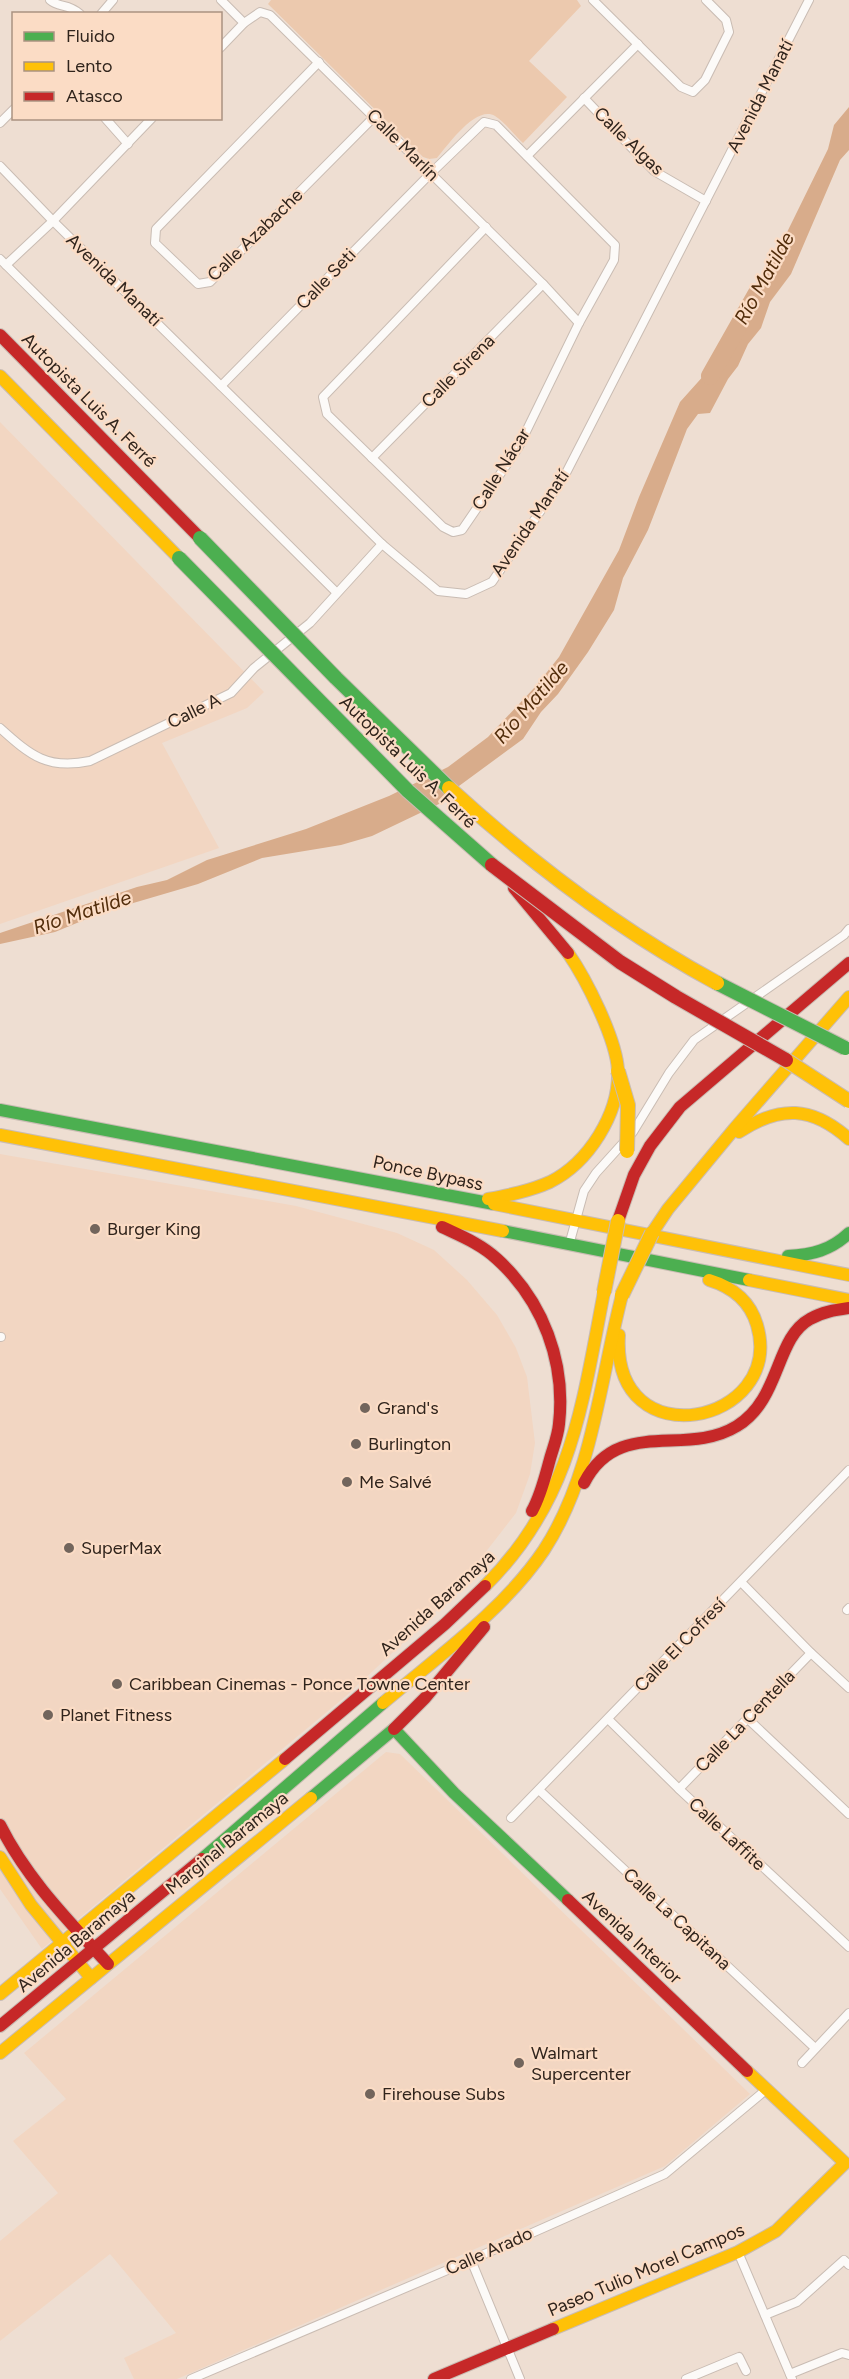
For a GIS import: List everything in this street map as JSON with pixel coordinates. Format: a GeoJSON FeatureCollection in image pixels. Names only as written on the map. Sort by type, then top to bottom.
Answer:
{"type":"FeatureCollection","features":[{"type":"Feature","properties":{"kind":"main road","name":"Autopista Luis A. Ferré"},"geometry":{"type":"LineString","coordinates":[[0,335],[404,747],[496,830],[579,897],[681,963],[848,1049]]}},
{"type":"Feature","properties":{"kind":"main road","name":"Autopista Luis A. Ferré"},"geometry":{"type":"LineString","coordinates":[[0,376],[408,792],[495,868],[620,962],[786,1060],[849,1101]]}},
{"type":"Feature","properties":{"kind":"main road"},"geometry":{"type":"LineString","coordinates":[[495,868],[550,926],[568,951],[590,989],[605,1023],[628,1105],[629,1134],[618,1221]]}},
{"type":"Feature","properties":{"kind":"main road"},"geometry":{"type":"LineString","coordinates":[[618,1221],[634,1175],[650,1146],[670,1119],[696,1092],[849,963]]}},
{"type":"Feature","properties":{"kind":"main road"},"geometry":{"type":"LineString","coordinates":[[719,1147],[849,997]]}},
{"type":"Feature","properties":{"kind":"main road"},"geometry":{"type":"LineString","coordinates":[[474,1201],[522,1192],[555,1180],[581,1158],[601,1131],[615,1096],[618,1071]]}},
{"type":"Feature","properties":{"kind":"main road","name":"Ponce Bypass"},"geometry":{"type":"LineString","coordinates":[[0,1110],[576,1219],[849,1275]]}},
{"type":"Feature","properties":{"kind":"main road"},"geometry":{"type":"LineString","coordinates":[[719,1147],[760,1118],[788,1111],[802,1112],[830,1123],[849,1139]]}},
{"type":"Feature","properties":{"kind":"main road"},"geometry":{"type":"LineString","coordinates":[[0,1135],[417,1214],[849,1300]]}},
{"type":"Feature","properties":{"kind":"main road","name":"Avenida Baramaya"},"geometry":{"type":"LineString","coordinates":[[0,2026],[199,1862],[509,1593],[536,1561],[555,1530],[581,1472],[612,1330],[621,1300],[645,1244],[668,1209],[719,1147]]}},
{"type":"Feature","properties":{"kind":"main road"},"geometry":{"type":"LineString","coordinates":[[417,1214],[434,1224],[458,1232],[503,1263],[525,1287],[549,1333],[559,1377],[559,1424],[539,1498],[529,1516],[524,1544]]}},
{"type":"Feature","properties":{"kind":"main road","name":"Avenida Baramaya"},"geometry":{"type":"LineString","coordinates":[[0,1994],[298,1749],[477,1595],[524,1544],[549,1502],[566,1463],[618,1221]]}},
{"type":"Feature","properties":{"kind":"main road"},"geometry":{"type":"LineString","coordinates":[[756,1256],[813,1254],[831,1248],[849,1233]]}},
{"type":"Feature","properties":{"kind":"main road"},"geometry":{"type":"LineString","coordinates":[[621,1300],[623,1317],[618,1351],[620,1367],[624,1378],[641,1399],[665,1413],[682,1417],[710,1414],[723,1408],[736,1399],[753,1375],[761,1347],[759,1332],[744,1299],[728,1287],[693,1275],[673,1265]]}},
{"type":"Feature","properties":{"kind":"main road"},"geometry":{"type":"LineString","coordinates":[[555,1530],[567,1515],[593,1466],[608,1451],[620,1446],[643,1442],[694,1441],[731,1430],[758,1408],[769,1392],[786,1345],[793,1334],[804,1323],[816,1316],[849,1308]]}},
{"type":"Feature","properties":{"kind":"main road","name":"Marginal Baramaya"},"geometry":{"type":"LineString","coordinates":[[0,2053],[394,1730],[425,1698],[509,1593]]}},
{"type":"Feature","properties":{"kind":"main road","name":"Avenida Interior"},"geometry":{"type":"LineString","coordinates":[[394,1730],[454,1793],[848,2163]]}},
{"type":"Feature","properties":{"kind":"main road"},"geometry":{"type":"LineString","coordinates":[[0,1825],[20,1862],[55,1908],[108,1964]]}},
{"type":"Feature","properties":{"kind":"main road"},"geometry":{"type":"LineString","coordinates":[[0,1857],[25,1895],[91,1978]]}},
{"type":"Feature","properties":{"kind":"main road","name":"Paseo Tulio Morel Campos"},"geometry":{"type":"LineString","coordinates":[[434,2379],[738,2252],[776,2231],[848,2163]]}},
{"type":"Feature","properties":{"kind":"street"},"geometry":{"type":"LineString","coordinates":[[50,0],[54,4],[70,6],[78,12]]}},
{"type":"Feature","properties":{"kind":"street"},"geometry":{"type":"LineString","coordinates":[[103,12],[112,0]]}},
{"type":"Feature","properties":{"kind":"street"},"geometry":{"type":"LineString","coordinates":[[221,0],[244,23]]}},
{"type":"Feature","properties":{"kind":"street"},"geometry":{"type":"LineString","coordinates":[[593,0],[681,87],[693,92],[705,80],[729,32],[726,20],[706,0]]}},
{"type":"Feature","properties":{"kind":"street","name":"Avenida Manatí"},"geometry":{"type":"LineString","coordinates":[[0,166],[54,222],[382,544],[438,591],[466,594],[492,582],[565,475],[809,0]]}},
{"type":"Feature","properties":{"kind":"street","name":"Calle Marlín"},"geometry":{"type":"LineString","coordinates":[[222,46],[244,23],[260,12],[270,15],[486,227],[579,323]]}},
{"type":"Feature","properties":{"kind":"street"},"geometry":{"type":"LineString","coordinates":[[527,156],[638,44]]}},
{"type":"Feature","properties":{"kind":"street","name":"Calle Azabache"},"geometry":{"type":"LineString","coordinates":[[319,62],[156,229],[155,243],[181,270],[198,285],[210,282],[374,117]]}},
{"type":"Feature","properties":{"kind":"street","name":"Calle Algas"},"geometry":{"type":"LineString","coordinates":[[584,99],[654,171],[706,201]]}},
{"type":"Feature","properties":{"kind":"street"},"geometry":{"type":"LineString","coordinates":[[0,123],[12,111]]}},
{"type":"Feature","properties":{"kind":"street"},"geometry":{"type":"LineString","coordinates":[[107,120],[128,144]]}},
{"type":"Feature","properties":{"kind":"street"},"geometry":{"type":"LineString","coordinates":[[150,120],[54,222],[3,262],[336,592]]}},
{"type":"Feature","properties":{"kind":"street","name":"Calle Nácar"},"geometry":{"type":"LineString","coordinates":[[431,173],[484,122],[496,125],[615,246],[614,260],[579,323],[518,448],[462,530],[453,532],[443,527],[327,414],[323,397],[486,227]]}},
{"type":"Feature","properties":{"kind":"street","name":"Calle Seti"},"geometry":{"type":"LineString","coordinates":[[221,386],[431,173]]}},
{"type":"Feature","properties":{"kind":"street","name":"Calle Sirena"},"geometry":{"type":"LineString","coordinates":[[372,458],[543,284]]}},
{"type":"Feature","properties":{"kind":"street","name":"Calle A"},"geometry":{"type":"LineString","coordinates":[[0,728],[21,747],[49,763],[70,766],[90,761],[231,693],[254,668],[310,623],[382,544]]}},
{"type":"Feature","properties":{"kind":"street"},"geometry":{"type":"LineString","coordinates":[[569,1245],[584,1191],[596,1173],[633,1132],[669,1073],[694,1040],[849,929]]}},
{"type":"Feature","properties":{"kind":"street","name":"Calle El Cofresí"},"geometry":{"type":"LineString","coordinates":[[511,1818],[849,1470]]}},
{"type":"Feature","properties":{"kind":"street"},"geometry":{"type":"LineString","coordinates":[[741,1582],[849,1688]]}},
{"type":"Feature","properties":{"kind":"street","name":"Calle La Centella"},"geometry":{"type":"LineString","coordinates":[[679,1789],[811,1653]]}},
{"type":"Feature","properties":{"kind":"street","name":"Calle Laffite"},"geometry":{"type":"LineString","coordinates":[[608,1719],[679,1789],[849,1947]]}},
{"type":"Feature","properties":{"kind":"street"},"geometry":{"type":"LineString","coordinates":[[748,1719],[849,1814]]}},
{"type":"Feature","properties":{"kind":"street","name":"Calle La Capitana"},"geometry":{"type":"LineString","coordinates":[[539,1790],[815,2048]]}},
{"type":"Feature","properties":{"kind":"street"},"geometry":{"type":"LineString","coordinates":[[802,2062],[849,2013]]}},
{"type":"Feature","properties":{"kind":"street","name":"Calle Arado"},"geometry":{"type":"LineString","coordinates":[[191,2379],[471,2260],[665,2174],[767,2089]]}},
{"type":"Feature","properties":{"kind":"street"},"geometry":{"type":"LineString","coordinates":[[738,2252],[791,2377],[842,2353],[849,2355]]}},
{"type":"Feature","properties":{"kind":"street"},"geometry":{"type":"LineString","coordinates":[[471,2260],[520,2379]]}},
{"type":"Feature","properties":{"kind":"street"},"geometry":{"type":"LineString","coordinates":[[765,2315],[797,2302],[844,2260],[849,2265]]}},
{"type":"Feature","properties":{"kind":"street"},"geometry":{"type":"LineString","coordinates":[[686,2379],[739,2357],[746,2371]]}},
{"type":"Feature","properties":{"kind":"shaded area"},"geometry":{"type":"Polygon","coordinates":[[[271,0],[577,0],[581,6],[529,61],[567,97],[523,143],[499,119],[488,114],[471,121],[437,158],[429,159],[423,157],[268,4],[271,0]]]}},
{"type":"Feature","properties":{"kind":"shaded area"},"geometry":{"type":"Polygon","coordinates":[[[0,422],[264,692],[247,708],[162,743],[219,848],[0,924],[0,422]]]}},
{"type":"Feature","properties":{"kind":"shaded area"},"geometry":{"type":"Polygon","coordinates":[[[0,1154],[296,1206],[397,1233],[434,1250],[467,1280],[497,1315],[516,1348],[527,1377],[535,1443],[530,1474],[516,1513],[464,1580],[433,1615],[346,1696],[42,1949],[0,1889],[0,1154]]]}},
{"type":"Feature","properties":{"kind":"shaded area"},"geometry":{"type":"Polygon","coordinates":[[[386,1752],[400,1754],[750,2094],[665,2166],[177,2379],[134,2379],[124,2358],[176,2333],[110,2254],[0,2341],[0,2241],[58,2193],[13,2141],[66,2099],[24,2053],[386,1752]]]}},
{"type":"Feature","properties":{"kind":"water","name":"Río Matilde"},"geometry":{"type":"Polygon","coordinates":[[[849,107],[849,150],[840,160],[791,274],[770,302],[761,328],[748,344],[738,366],[728,379],[710,413],[698,414],[687,429],[648,530],[623,578],[614,610],[588,652],[523,739],[459,786],[441,803],[372,836],[341,845],[262,858],[198,884],[106,911],[55,932],[0,944],[0,933],[137,887],[167,880],[207,860],[306,829],[389,796],[448,767],[488,737],[535,687],[559,657],[619,550],[680,402],[732,344],[828,149],[834,125],[849,107]]]}},
{"type":"Feature","properties":{"kind":"waterway","name":"Río Matilde"},"geometry":{"type":"LineString","coordinates":[[710,376],[757,293]]}},
{"type":"Feature","properties":{"kind":"traffic: fast"},"geometry":{"type":"LineString","coordinates":[[200,538],[336,678],[449,788]]}},
{"type":"Feature","properties":{"kind":"traffic: fast"},"geometry":{"type":"LineString","coordinates":[[179,558],[408,791],[492,865]]}},
{"type":"Feature","properties":{"kind":"traffic: fast"},"geometry":{"type":"LineString","coordinates":[[717,983],[845,1048]]}},
{"type":"Feature","properties":{"kind":"traffic: fast"},"geometry":{"type":"LineString","coordinates":[[0,1110],[494,1204]]}},
{"type":"Feature","properties":{"kind":"traffic: fast"},"geometry":{"type":"LineString","coordinates":[[503,1231],[749,1280]]}},
{"type":"Feature","properties":{"kind":"traffic: fast"},"geometry":{"type":"LineString","coordinates":[[788,1256],[821,1250],[835,1244],[849,1233]]}},
{"type":"Feature","properties":{"kind":"traffic: fast"},"geometry":{"type":"LineString","coordinates":[[202,1859],[383,1703]]}},
{"type":"Feature","properties":{"kind":"traffic: fast"},"geometry":{"type":"LineString","coordinates":[[311,1798],[394,1729],[454,1793],[568,1900]]}},
{"type":"Feature","properties":{"kind":"traffic: slow"},"geometry":{"type":"LineString","coordinates":[[0,376],[179,558]]}},
{"type":"Feature","properties":{"kind":"traffic: slow"},"geometry":{"type":"LineString","coordinates":[[449,788],[512,843],[577,894],[645,941],[717,983]]}},
{"type":"Feature","properties":{"kind":"traffic: slow"},"geometry":{"type":"LineString","coordinates":[[488,1199],[535,1188],[564,1174],[589,1150],[607,1120],[614,1103],[618,1070],[612,1042],[591,993],[568,953]]}},
{"type":"Feature","properties":{"kind":"traffic: slow"},"geometry":{"type":"LineString","coordinates":[[652,1233],[668,1209],[735,1128],[849,997]]}},
{"type":"Feature","properties":{"kind":"traffic: slow"},"geometry":{"type":"LineString","coordinates":[[786,1060],[849,1101]]}},
{"type":"Feature","properties":{"kind":"traffic: slow"},"geometry":{"type":"LineString","coordinates":[[618,1071],[628,1105],[627,1151]]}},
{"type":"Feature","properties":{"kind":"traffic: slow"},"geometry":{"type":"LineString","coordinates":[[739,1132],[768,1117],[795,1113],[822,1120],[849,1139]]}},
{"type":"Feature","properties":{"kind":"traffic: slow"},"geometry":{"type":"LineString","coordinates":[[0,1135],[503,1231]]}},
{"type":"Feature","properties":{"kind":"traffic: slow"},"geometry":{"type":"LineString","coordinates":[[494,1204],[849,1275]]}},
{"type":"Feature","properties":{"kind":"traffic: slow"},"geometry":{"type":"LineString","coordinates":[[604,1292],[618,1221]]}},
{"type":"Feature","properties":{"kind":"traffic: slow"},"geometry":{"type":"LineString","coordinates":[[622,1295],[652,1233]]}},
{"type":"Feature","properties":{"kind":"traffic: slow"},"geometry":{"type":"LineString","coordinates":[[619,1335],[624,1375],[641,1401],[667,1413],[696,1414],[724,1405],[747,1386],[759,1359],[757,1325],[750,1309],[739,1296],[709,1280]]}},
{"type":"Feature","properties":{"kind":"traffic: slow"},"geometry":{"type":"LineString","coordinates":[[749,1280],[849,1300]]}},
{"type":"Feature","properties":{"kind":"traffic: slow"},"geometry":{"type":"LineString","coordinates":[[485,1586],[514,1553],[537,1520],[555,1485],[580,1412],[604,1292]]}},
{"type":"Feature","properties":{"kind":"traffic: slow"},"geometry":{"type":"LineString","coordinates":[[383,1703],[469,1632],[510,1593],[544,1550],[561,1521],[574,1490],[593,1426],[622,1295]]}},
{"type":"Feature","properties":{"kind":"traffic: slow"},"geometry":{"type":"LineString","coordinates":[[0,1994],[285,1759]]}},
{"type":"Feature","properties":{"kind":"traffic: slow"},"geometry":{"type":"LineString","coordinates":[[0,2053],[311,1798]]}},
{"type":"Feature","properties":{"kind":"traffic: slow"},"geometry":{"type":"LineString","coordinates":[[0,1857],[31,1905],[91,1978]]}},
{"type":"Feature","properties":{"kind":"traffic: slow"},"geometry":{"type":"LineString","coordinates":[[553,2329],[738,2252],[776,2231],[845,2163],[747,2071]]}},
{"type":"Feature","properties":{"kind":"traffic: jam"},"geometry":{"type":"LineString","coordinates":[[0,335],[200,538]]}},
{"type":"Feature","properties":{"kind":"traffic: jam"},"geometry":{"type":"LineString","coordinates":[[492,865],[620,962],[786,1060]]}},
{"type":"Feature","properties":{"kind":"traffic: jam"},"geometry":{"type":"LineString","coordinates":[[514,888],[568,953]]}},
{"type":"Feature","properties":{"kind":"traffic: jam"},"geometry":{"type":"LineString","coordinates":[[618,1221],[634,1175],[650,1146],[680,1107],[849,963]]}},
{"type":"Feature","properties":{"kind":"traffic: jam"},"geometry":{"type":"LineString","coordinates":[[442,1227],[478,1245],[497,1259],[513,1276],[539,1313],[555,1356],[559,1378],[559,1424],[538,1499],[532,1511]]}},
{"type":"Feature","properties":{"kind":"traffic: jam"},"geometry":{"type":"LineString","coordinates":[[584,1483],[598,1463],[615,1450],[654,1441],[696,1439],[717,1435],[737,1426],[762,1401],[790,1340],[799,1328],[819,1315],[849,1308]]}},
{"type":"Feature","properties":{"kind":"traffic: jam"},"geometry":{"type":"LineString","coordinates":[[285,1759],[445,1624],[485,1586]]}},
{"type":"Feature","properties":{"kind":"traffic: jam"},"geometry":{"type":"LineString","coordinates":[[394,1729],[425,1698],[484,1627]]}},
{"type":"Feature","properties":{"kind":"traffic: jam"},"geometry":{"type":"LineString","coordinates":[[0,1825],[35,1881],[108,1964]]}},
{"type":"Feature","properties":{"kind":"traffic: jam"},"geometry":{"type":"LineString","coordinates":[[0,2026],[202,1859]]}},
{"type":"Feature","properties":{"kind":"traffic: jam"},"geometry":{"type":"LineString","coordinates":[[568,1900],[747,2071]]}},
{"type":"Feature","properties":{"kind":"traffic: jam"},"geometry":{"type":"LineString","coordinates":[[434,2379],[553,2329]]}},
{"type":"Feature","properties":{"kind":"place","name":"Burger King"},"geometry":{"type":"Point","coordinates":[95,1229]}},
{"type":"Feature","properties":{"kind":"place","name":"Grand's"},"geometry":{"type":"Point","coordinates":[365,1408]}},
{"type":"Feature","properties":{"kind":"place","name":"Burlington"},"geometry":{"type":"Point","coordinates":[356,1444]}},
{"type":"Feature","properties":{"kind":"place","name":"Me Salvé"},"geometry":{"type":"Point","coordinates":[347,1482]}},
{"type":"Feature","properties":{"kind":"place","name":"SuperMax"},"geometry":{"type":"Point","coordinates":[69,1548]}},
{"type":"Feature","properties":{"kind":"place","name":"Caribbean Cinemas - Ponce Towne Center"},"geometry":{"type":"Point","coordinates":[117,1684]}},
{"type":"Feature","properties":{"kind":"place","name":"Planet Fitness"},"geometry":{"type":"Point","coordinates":[48,1715]}},
{"type":"Feature","properties":{"kind":"place","name":"Walmart Supercenter"},"geometry":{"type":"Point","coordinates":[519,2063]}},
{"type":"Feature","properties":{"kind":"place","name":"Firehouse Subs"},"geometry":{"type":"Point","coordinates":[370,2094]}}]}
